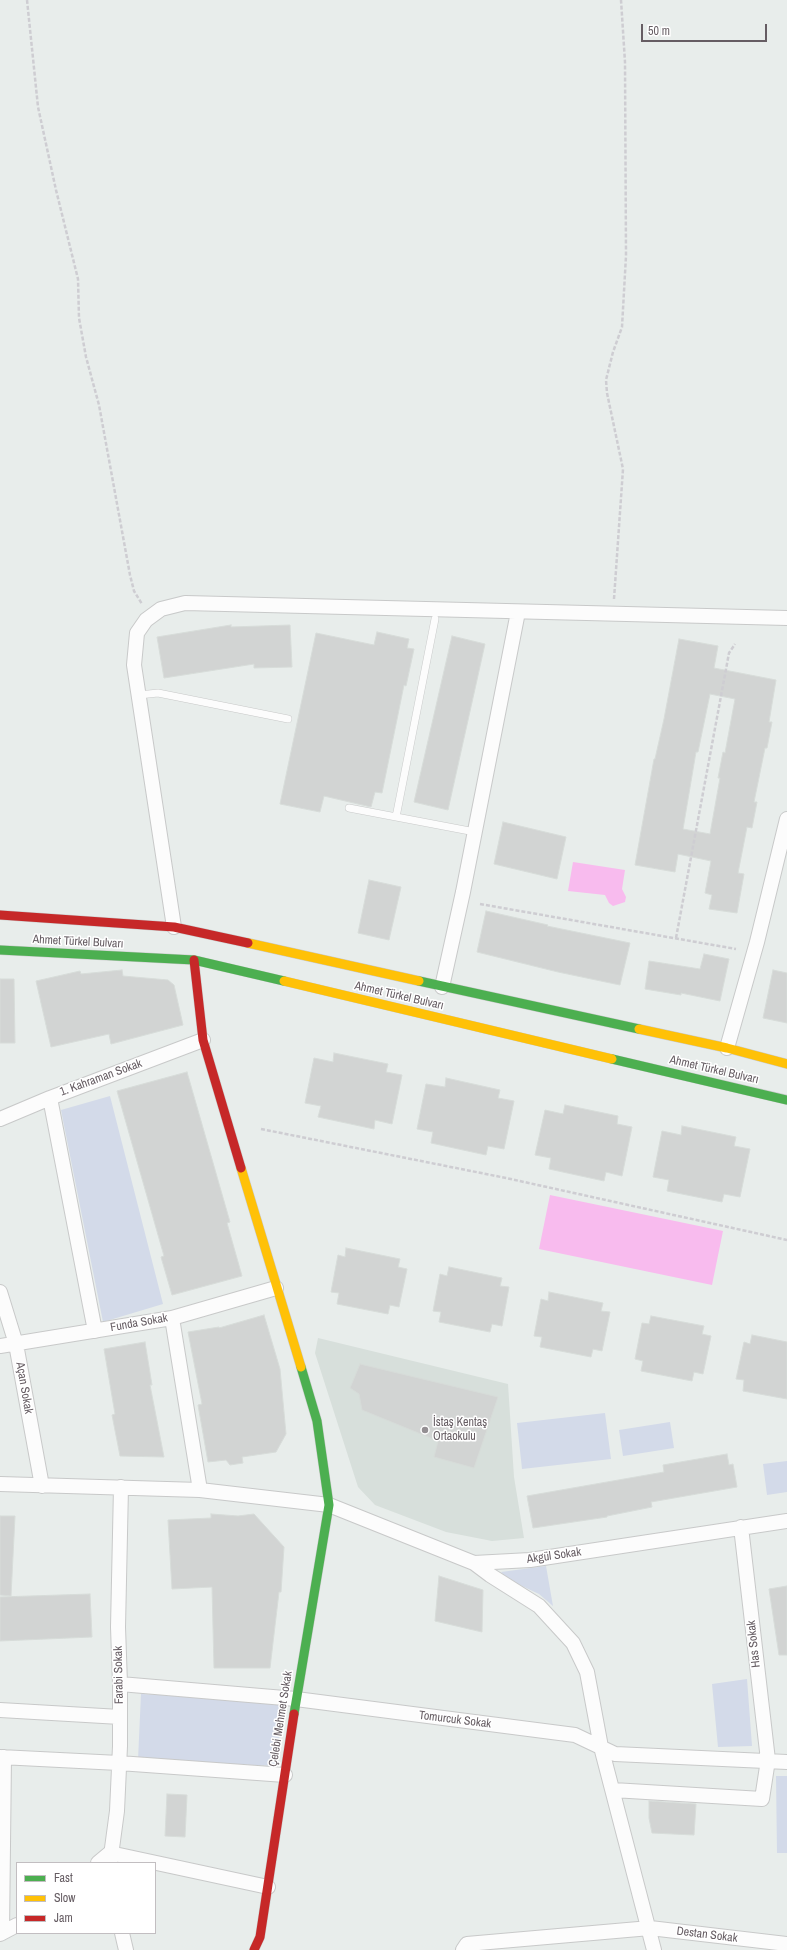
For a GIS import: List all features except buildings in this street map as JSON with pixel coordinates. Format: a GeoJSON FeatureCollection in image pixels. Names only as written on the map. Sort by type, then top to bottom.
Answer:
{"type":"FeatureCollection","features":[{"type":"Feature","properties":{"kind":"main road","name":"Ahmet Türkel Bulvarı"},"geometry":{"type":"LineString","coordinates":[[0,915],[174,927],[354,965],[442,987],[727,1048],[787,1064]]}},
{"type":"Feature","properties":{"kind":"main road","name":"Ahmet Türkel Bulvarı"},"geometry":{"type":"LineString","coordinates":[[0,950],[194,960],[787,1100]]}},
{"type":"Feature","properties":{"kind":"main road","name":"Çelebi Mehmet Sokak"},"geometry":{"type":"LineString","coordinates":[[194,960],[203,1040],[316,1421],[329,1505],[296,1699],[260,1937]]}},
{"type":"Feature","properties":{"kind":"main road"},"geometry":{"type":"LineString","coordinates":[[254,1950],[260,1937]]}},
{"type":"Feature","properties":{"kind":"main road"},"geometry":{"type":"LineString","coordinates":[[260,1937],[260,1950]]}},
{"type":"Feature","properties":{"kind":"street"},"geometry":{"type":"LineString","coordinates":[[174,927],[134,665],[137,633],[150,617],[161,609],[185,603],[787,618]]}},
{"type":"Feature","properties":{"kind":"street"},"geometry":{"type":"LineString","coordinates":[[442,987],[475,832],[518,612]]}},
{"type":"Feature","properties":{"kind":"street"},"geometry":{"type":"LineString","coordinates":[[727,1048],[757,942],[787,819]]}},
{"type":"Feature","properties":{"kind":"street","name":"1. Kahraman Sokak"},"geometry":{"type":"LineString","coordinates":[[0,1119],[50,1098],[203,1040]]}},
{"type":"Feature","properties":{"kind":"street"},"geometry":{"type":"LineString","coordinates":[[50,1098],[95,1331]]}},
{"type":"Feature","properties":{"kind":"street","name":"Funda Sokak"},"geometry":{"type":"LineString","coordinates":[[0,1346],[172,1318],[276,1288]]}},
{"type":"Feature","properties":{"kind":"street","name":"Açan Sokak"},"geometry":{"type":"LineString","coordinates":[[0,1292],[16,1344],[42,1486]]}},
{"type":"Feature","properties":{"kind":"street"},"geometry":{"type":"LineString","coordinates":[[172,1318],[200,1490]]}},
{"type":"Feature","properties":{"kind":"street","name":"Akgül Sokak"},"geometry":{"type":"LineString","coordinates":[[0,1484],[200,1490],[329,1505],[474,1563],[530,1560],[787,1521]]}},
{"type":"Feature","properties":{"kind":"street","name":"Farabi Sokak"},"geometry":{"type":"LineString","coordinates":[[110,1858],[117,1811],[119,1763],[120,1684],[118,1627],[121,1487]]}},
{"type":"Feature","properties":{"kind":"street","name":"Has Sokak"},"geometry":{"type":"LineString","coordinates":[[613,1790],[762,1799],[768,1760],[741,1527]]}},
{"type":"Feature","properties":{"kind":"street"},"geometry":{"type":"LineString","coordinates":[[474,1563],[539,1606],[574,1643],[587,1672],[601,1748],[650,1928],[654,1950]]}},
{"type":"Feature","properties":{"kind":"street","name":"Tomurcuk Sokak"},"geometry":{"type":"LineString","coordinates":[[120,1684],[296,1699],[575,1735],[615,1754],[787,1762]]}},
{"type":"Feature","properties":{"kind":"street"},"geometry":{"type":"LineString","coordinates":[[0,1710],[120,1716]]}},
{"type":"Feature","properties":{"kind":"street"},"geometry":{"type":"LineString","coordinates":[[16,1926],[1,1934],[2,1757],[119,1763],[285,1775]]}},
{"type":"Feature","properties":{"kind":"street"},"geometry":{"type":"LineString","coordinates":[[100,1862],[110,1858],[132,1862]]}},
{"type":"Feature","properties":{"kind":"street"},"geometry":{"type":"LineString","coordinates":[[156,1866],[268,1887]]}},
{"type":"Feature","properties":{"kind":"street","name":"Destan Sokak"},"geometry":{"type":"LineString","coordinates":[[463,1950],[467,1944],[650,1928],[787,1944]]}},
{"type":"Feature","properties":{"kind":"street"},"geometry":{"type":"LineString","coordinates":[[122,1934],[126,1950]]}},
{"type":"Feature","properties":{"kind":"lane"},"geometry":{"type":"LineString","coordinates":[[396,817],[435,619]]}},
{"type":"Feature","properties":{"kind":"lane"},"geometry":{"type":"LineString","coordinates":[[139,695],[158,693],[288,719]]}},
{"type":"Feature","properties":{"kind":"lane"},"geometry":{"type":"LineString","coordinates":[[349,808],[475,832]]}},
{"type":"Feature","properties":{"kind":"path"},"geometry":{"type":"LineString","coordinates":[[28,0],[38,106],[56,190],[78,279],[79,318],[86,357],[99,405],[134,591],[150,617]]}},
{"type":"Feature","properties":{"kind":"path"},"geometry":{"type":"LineString","coordinates":[[613,614],[623,469],[607,393],[606,380],[613,352],[622,327],[626,256],[625,62],[621,0]]}},
{"type":"Feature","properties":{"kind":"path"},"geometry":{"type":"LineString","coordinates":[[676,938],[729,653],[735,644]]}},
{"type":"Feature","properties":{"kind":"path"},"geometry":{"type":"LineString","coordinates":[[480,904],[736,949]]}},
{"type":"Feature","properties":{"kind":"path"},"geometry":{"type":"LineString","coordinates":[[262,1129],[506,1178],[787,1240]]}},
{"type":"Feature","properties":{"kind":"shaded area"},"geometry":{"type":"Polygon","coordinates":[[[573,862],[625,870],[622,889],[626,897],[625,902],[613,906],[609,903],[605,895],[568,891],[573,862]]]}},
{"type":"Feature","properties":{"kind":"shaded area"},"geometry":{"type":"Polygon","coordinates":[[[110,1096],[163,1304],[103,1322],[61,1110],[110,1096]]]}},
{"type":"Feature","properties":{"kind":"shaded area"},"geometry":{"type":"Polygon","coordinates":[[[550,1195],[723,1231],[712,1285],[539,1249],[550,1195]]]}},
{"type":"Feature","properties":{"kind":"shaded area","name":"İstaş Kentaş Ortaokulu"},"geometry":{"type":"Polygon","coordinates":[[[318,1338],[508,1384],[514,1477],[524,1538],[492,1541],[446,1532],[375,1505],[358,1487],[315,1353],[318,1338]]]}},
{"type":"Feature","properties":{"kind":"shaded area"},"geometry":{"type":"Polygon","coordinates":[[[605,1413],[611,1459],[522,1469],[517,1423],[605,1413]]]}},
{"type":"Feature","properties":{"kind":"shaded area"},"geometry":{"type":"Polygon","coordinates":[[[670,1422],[674,1448],[623,1456],[619,1430],[670,1422]]]}},
{"type":"Feature","properties":{"kind":"shaded area"},"geometry":{"type":"Polygon","coordinates":[[[787,1461],[787,1492],[767,1495],[763,1464],[787,1461]]]}},
{"type":"Feature","properties":{"kind":"shaded area"},"geometry":{"type":"Polygon","coordinates":[[[546,1566],[553,1606],[539,1594],[507,1579],[501,1572],[546,1566]]]}},
{"type":"Feature","properties":{"kind":"shaded area"},"geometry":{"type":"Polygon","coordinates":[[[747,1679],[752,1746],[718,1747],[712,1684],[747,1679]]]}},
{"type":"Feature","properties":{"kind":"shaded area"},"geometry":{"type":"Polygon","coordinates":[[[141,1694],[281,1701],[278,1766],[138,1760],[141,1694]]]}},
{"type":"Feature","properties":{"kind":"shaded area"},"geometry":{"type":"Polygon","coordinates":[[[776,1776],[787,1776],[787,1853],[777,1853],[776,1776]]]}},
{"type":"Feature","properties":{"kind":"traffic: fast"},"geometry":{"type":"LineString","coordinates":[[0,950],[194,960],[284,981]]}},
{"type":"Feature","properties":{"kind":"traffic: fast"},"geometry":{"type":"LineString","coordinates":[[419,981],[639,1029]]}},
{"type":"Feature","properties":{"kind":"traffic: fast"},"geometry":{"type":"LineString","coordinates":[[612,1059],[787,1100]]}},
{"type":"Feature","properties":{"kind":"traffic: fast"},"geometry":{"type":"LineString","coordinates":[[294,1714],[329,1505],[317,1421],[301,1367]]}},
{"type":"Feature","properties":{"kind":"traffic: slow"},"geometry":{"type":"LineString","coordinates":[[248,943],[419,981]]}},
{"type":"Feature","properties":{"kind":"traffic: slow"},"geometry":{"type":"LineString","coordinates":[[284,981],[612,1059]]}},
{"type":"Feature","properties":{"kind":"traffic: slow"},"geometry":{"type":"LineString","coordinates":[[639,1029],[727,1048],[787,1064]]}},
{"type":"Feature","properties":{"kind":"traffic: slow"},"geometry":{"type":"LineString","coordinates":[[241,1168],[301,1367]]}},
{"type":"Feature","properties":{"kind":"traffic: jam"},"geometry":{"type":"LineString","coordinates":[[0,915],[174,927],[248,943]]}},
{"type":"Feature","properties":{"kind":"traffic: jam"},"geometry":{"type":"LineString","coordinates":[[194,960],[203,1040],[241,1168]]}},
{"type":"Feature","properties":{"kind":"traffic: jam"},"geometry":{"type":"LineString","coordinates":[[254,1950],[260,1937],[294,1714]]}},
{"type":"Feature","properties":{"kind":"place","name":"İstaş Kentaş Ortaokulu"},"geometry":{"type":"Point","coordinates":[425,1430]}}]}
